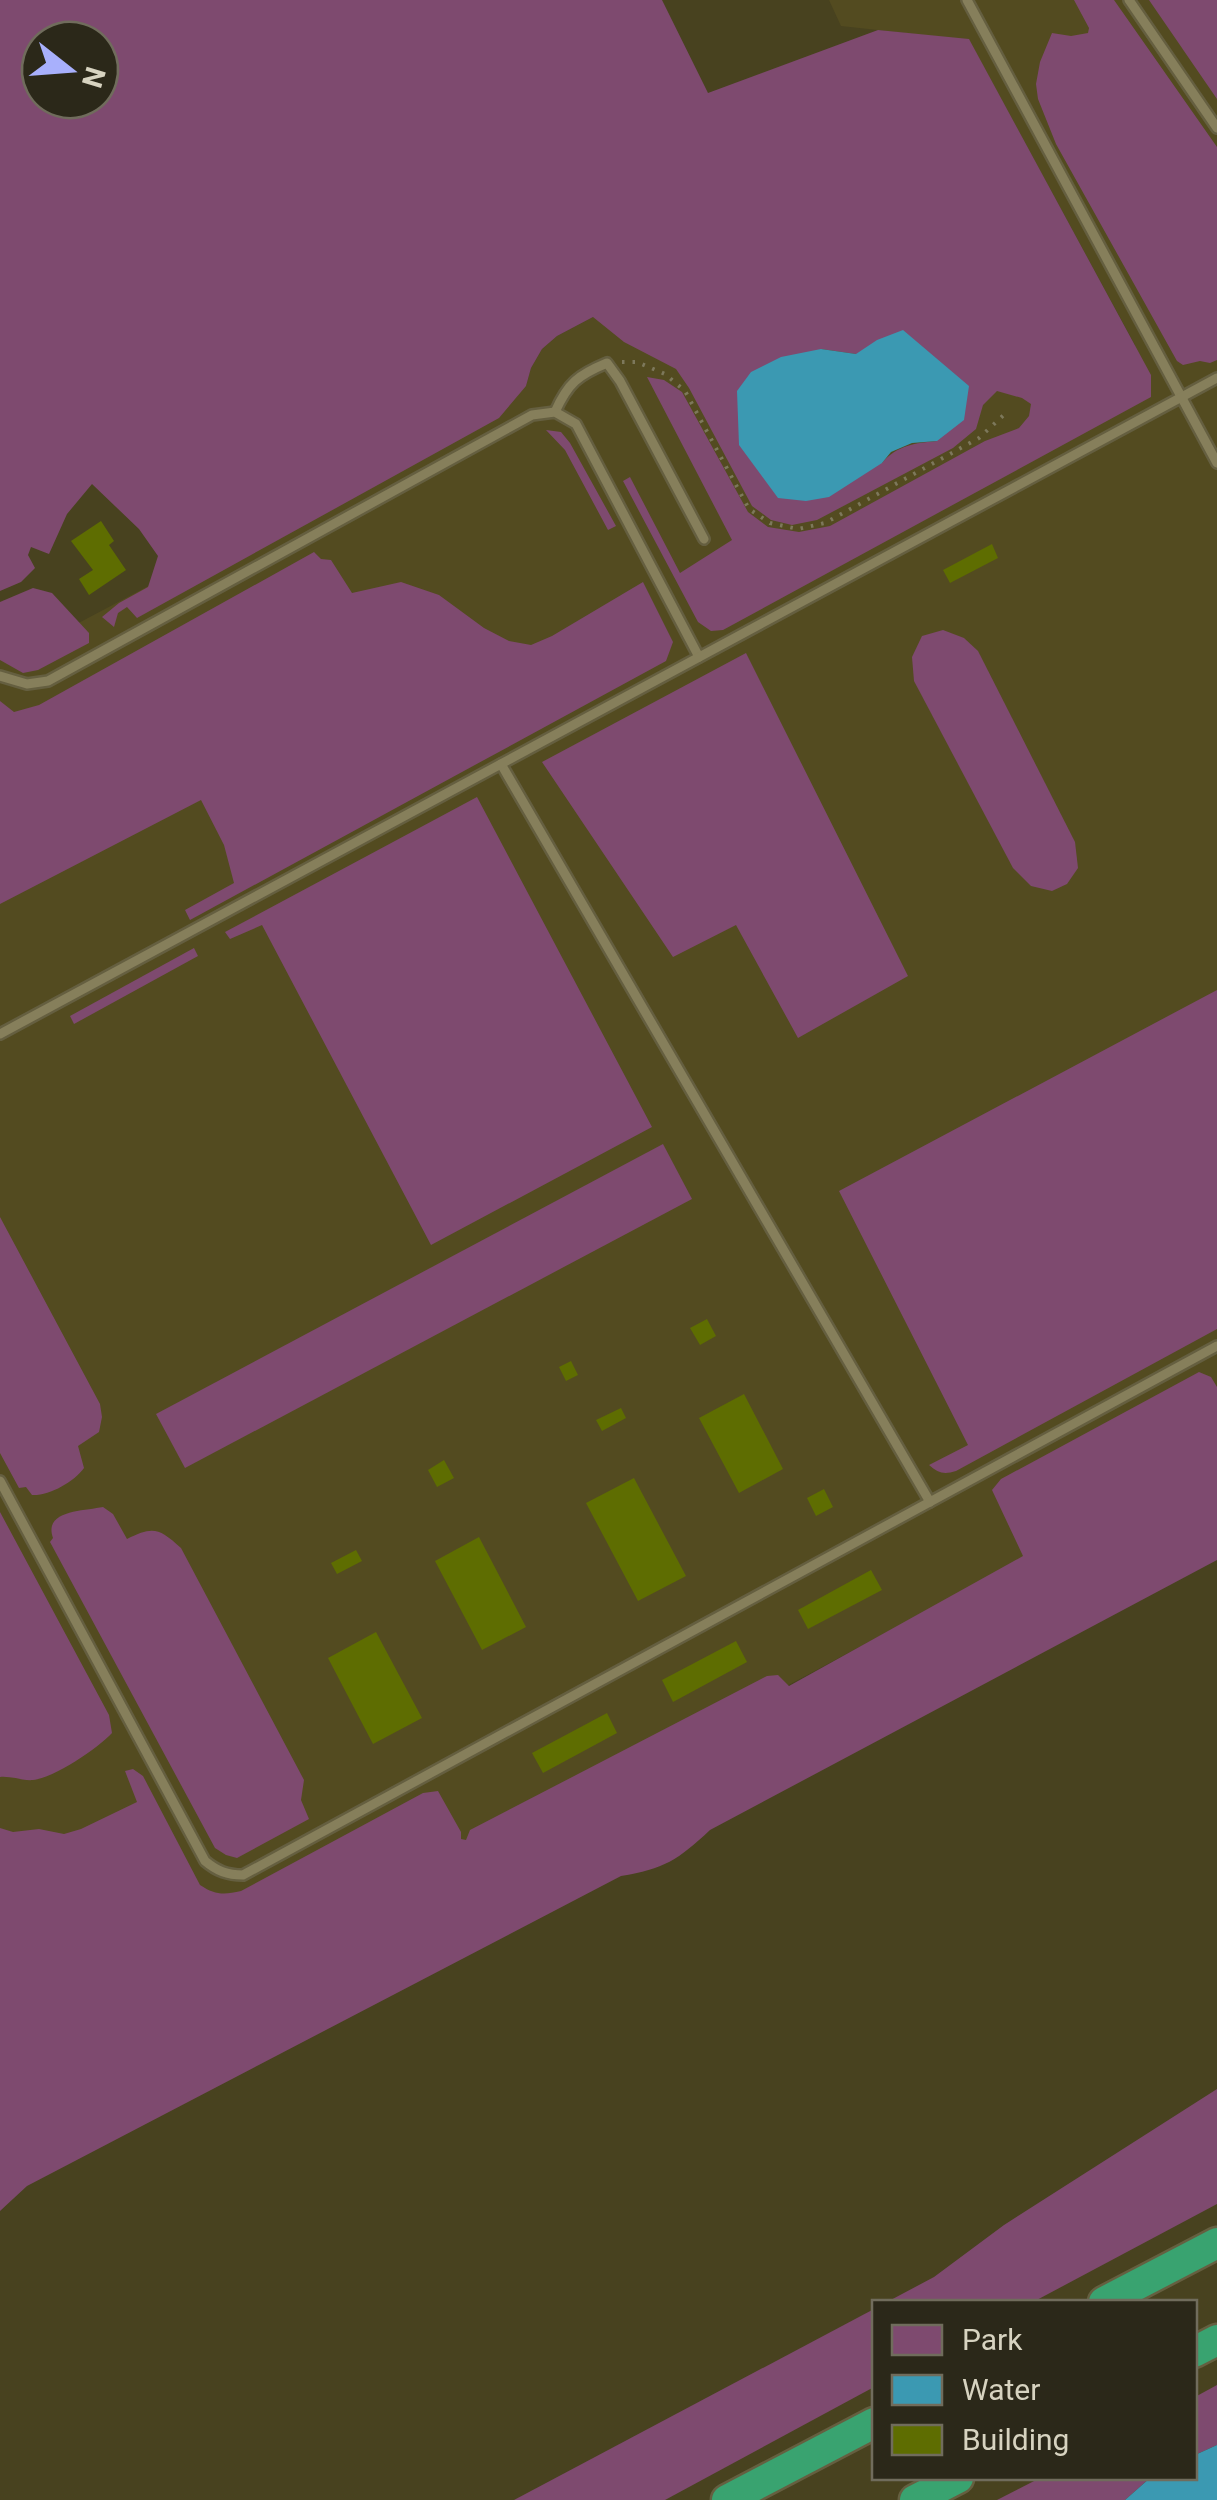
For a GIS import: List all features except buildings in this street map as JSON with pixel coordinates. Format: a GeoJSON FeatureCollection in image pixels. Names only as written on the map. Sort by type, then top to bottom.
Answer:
{"type":"FeatureCollection","features":[{"type":"Feature","properties":{"kind":"highway"},"geometry":{"type":"LineString","coordinates":[[1108,2300],[1217,2243]]}},
{"type":"Feature","properties":{"kind":"highway"},"geometry":{"type":"LineString","coordinates":[[727,2500],[872,2424]]}},
{"type":"Feature","properties":{"kind":"highway"},"geometry":{"type":"LineString","coordinates":[[915,2500],[954,2480]]}},
{"type":"Feature","properties":{"kind":"lane"},"geometry":{"type":"LineString","coordinates":[[966,0],[1217,463]]}},
{"type":"Feature","properties":{"kind":"lane"},"geometry":{"type":"LineString","coordinates":[[1129,0],[1217,128]]}},
{"type":"Feature","properties":{"kind":"lane"},"geometry":{"type":"LineString","coordinates":[[555,412],[565,391],[581,374],[607,363],[704,540]]}},
{"type":"Feature","properties":{"kind":"lane"},"geometry":{"type":"LineString","coordinates":[[0,1034],[1217,378]]}},
{"type":"Feature","properties":{"kind":"lane"},"geometry":{"type":"LineString","coordinates":[[0,676],[27,684],[48,681],[532,415],[555,412],[576,424],[699,657]]}},
{"type":"Feature","properties":{"kind":"lane"},"geometry":{"type":"LineString","coordinates":[[501,764],[930,1502]]}},
{"type":"Feature","properties":{"kind":"lane"},"geometry":{"type":"LineString","coordinates":[[0,1481],[205,1861],[215,1870],[243,1875],[1217,1346]]}},
{"type":"Feature","properties":{"kind":"path"},"geometry":{"type":"LineString","coordinates":[[607,363],[637,362],[665,374],[686,391],[749,508],[770,524],[798,529],[825,523],[978,438],[1006,412]]}},
{"type":"Feature","properties":{"kind":"shaded area"},"geometry":{"type":"Polygon","coordinates":[[[829,0],[1217,0],[1217,1455],[0,2108],[0,625],[22,653],[526,386],[542,349],[557,336],[612,307],[1135,345],[969,40],[841,26],[829,0]]]}},
{"type":"Feature","properties":{"kind":"green space"},"geometry":{"type":"Polygon","coordinates":[[[0,0],[662,0],[708,93],[878,30],[969,39],[1151,375],[1151,397],[723,630],[711,631],[698,622],[623,481],[630,477],[680,573],[732,540],[647,377],[664,380],[682,392],[748,512],[768,527],[799,532],[830,526],[985,441],[1019,428],[1029,416],[1031,404],[997,391],[983,405],[976,429],[953,448],[817,520],[792,525],[771,520],[752,506],[676,369],[624,342],[593,317],[557,336],[542,349],[526,386],[499,418],[137,618],[127,607],[118,613],[114,627],[102,617],[148,587],[158,556],[139,529],[92,484],[67,514],[49,554],[31,547],[28,555],[35,568],[21,582],[0,591],[0,0]],[[821,349],[882,463],[900,449],[937,441],[856,354],[821,349]]]}},
{"type":"Feature","properties":{"kind":"green space"},"geometry":{"type":"Polygon","coordinates":[[[1074,0],[1114,0],[1217,147],[1217,360],[1210,363],[1183,365],[1177,361],[1056,144],[1038,99],[1040,62],[1052,33],[1088,33],[1074,0]]]}},
{"type":"Feature","properties":{"kind":"green space"},"geometry":{"type":"Polygon","coordinates":[[[1149,0],[1217,0],[1217,99],[1149,0]]]}},
{"type":"Feature","properties":{"kind":"green space"},"geometry":{"type":"Polygon","coordinates":[[[546,430],[561,432],[570,443],[616,526],[608,530],[565,450],[546,430]]]}},
{"type":"Feature","properties":{"kind":"green space"},"geometry":{"type":"Polygon","coordinates":[[[314,552],[321,559],[331,560],[352,593],[401,582],[439,595],[509,641],[531,645],[643,582],[673,642],[666,661],[190,920],[185,910],[234,883],[224,845],[201,800],[0,904],[0,701],[14,712],[39,705],[314,552]]]}},
{"type":"Feature","properties":{"kind":"green space"},"geometry":{"type":"Polygon","coordinates":[[[33,588],[52,593],[89,633],[89,643],[38,670],[23,673],[0,660],[0,602],[33,588]]]}},
{"type":"Feature","properties":{"kind":"green space"},"geometry":{"type":"Polygon","coordinates":[[[943,630],[964,638],[978,651],[1075,842],[1078,868],[1067,884],[1052,891],[1031,886],[1013,868],[914,681],[912,657],[922,636],[943,630]]]}},
{"type":"Feature","properties":{"kind":"green space"},"geometry":{"type":"Polygon","coordinates":[[[746,653],[908,976],[798,1038],[736,925],[673,957],[542,762],[746,653]]]}},
{"type":"Feature","properties":{"kind":"green space"},"geometry":{"type":"Polygon","coordinates":[[[477,797],[652,1127],[431,1245],[262,925],[230,939],[225,932],[477,797]]]}},
{"type":"Feature","properties":{"kind":"green space"},"geometry":{"type":"Polygon","coordinates":[[[194,948],[198,956],[74,1024],[70,1016],[194,948]]]}},
{"type":"Feature","properties":{"kind":"green space"},"geometry":{"type":"Polygon","coordinates":[[[1217,990],[1217,1329],[956,1471],[935,1470],[929,1465],[968,1445],[839,1191],[1217,990]]]}},
{"type":"Feature","properties":{"kind":"green space"},"geometry":{"type":"Polygon","coordinates":[[[663,1144],[692,1199],[185,1468],[156,1414],[663,1144]]]}},
{"type":"Feature","properties":{"kind":"green space"},"geometry":{"type":"Polygon","coordinates":[[[0,1217],[100,1404],[102,1417],[99,1432],[78,1446],[84,1468],[61,1487],[39,1495],[32,1495],[26,1487],[19,1488],[0,1453],[0,1217]]]}},
{"type":"Feature","properties":{"kind":"green space"},"geometry":{"type":"Polygon","coordinates":[[[1199,1372],[1211,1377],[1217,1387],[1217,1560],[710,1830],[670,1862],[621,1876],[27,2186],[0,2211],[0,1828],[64,1834],[81,1829],[137,1802],[125,1771],[133,1769],[143,1776],[200,1885],[215,1892],[241,1891],[423,1793],[438,1791],[461,1832],[461,1839],[466,1840],[470,1830],[767,1676],[778,1675],[789,1686],[1023,1556],[992,1490],[1001,1479],[1199,1372]]]}},
{"type":"Feature","properties":{"kind":"green space"},"geometry":{"type":"Polygon","coordinates":[[[103,1507],[113,1514],[127,1539],[156,1531],[181,1548],[304,1780],[301,1800],[309,1819],[237,1858],[215,1848],[50,1542],[51,1529],[59,1517],[103,1507]]]}},
{"type":"Feature","properties":{"kind":"green space"},"geometry":{"type":"Polygon","coordinates":[[[0,1512],[109,1715],[112,1733],[75,1761],[33,1780],[0,1777],[0,1512]]]}},
{"type":"Feature","properties":{"kind":"green space"},"geometry":{"type":"Polygon","coordinates":[[[1217,2089],[1217,2204],[1037,2300],[891,2300],[934,2277],[1004,2225],[1217,2089]]]}},
{"type":"Feature","properties":{"kind":"green space"},"geometry":{"type":"Polygon","coordinates":[[[872,2310],[872,2388],[665,2500],[514,2500],[872,2310]]]}},
{"type":"Feature","properties":{"kind":"green space"},"geometry":{"type":"Polygon","coordinates":[[[1217,2385],[1217,2445],[1197,2454],[1197,2396],[1217,2385]]]}},
{"type":"Feature","properties":{"kind":"green space"},"geometry":{"type":"Polygon","coordinates":[[[1036,2480],[1148,2480],[1125,2500],[997,2500],[1036,2480]]]}},
{"type":"Feature","properties":{"kind":"water"},"geometry":{"type":"Polygon","coordinates":[[[903,330],[969,386],[964,420],[937,441],[912,443],[891,452],[882,463],[829,497],[806,501],[778,498],[739,445],[737,391],[751,372],[781,357],[821,349],[856,354],[903,330]]]}},
{"type":"Feature","properties":{"kind":"water"},"geometry":{"type":"Polygon","coordinates":[[[1217,2445],[1217,2500],[1125,2500],[1148,2480],[1197,2480],[1197,2454],[1217,2445]]]}}]}
